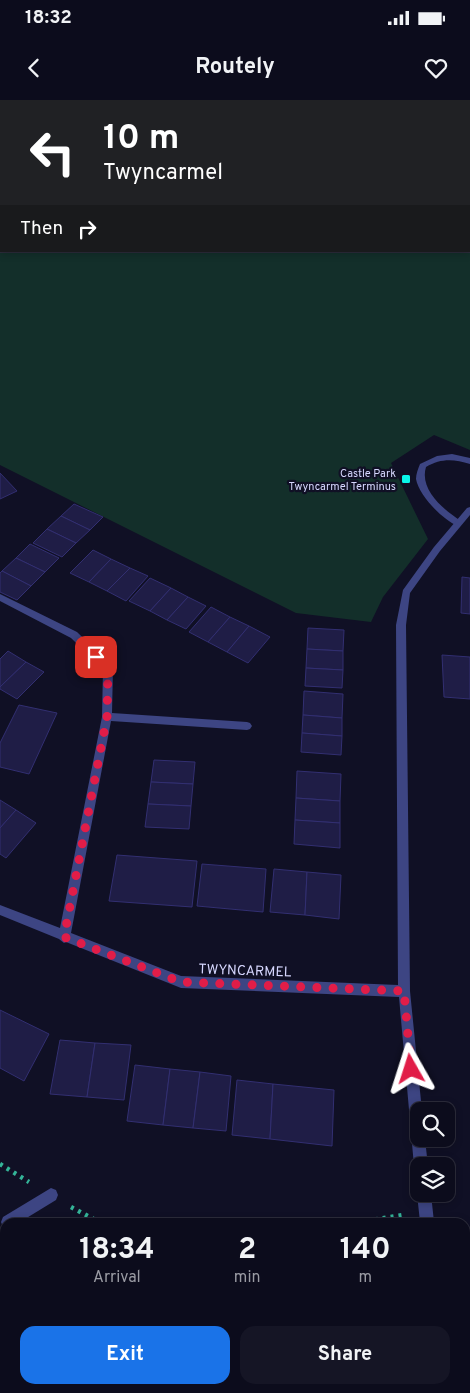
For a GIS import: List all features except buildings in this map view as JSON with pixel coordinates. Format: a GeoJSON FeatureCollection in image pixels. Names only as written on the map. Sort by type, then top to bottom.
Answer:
{"type":"FeatureCollection","features":[{"type":"Feature","properties":{"kind":"street"},"geometry":{"type":"LineString","coordinates":[[458,523],[444,514],[421,484],[420,474],[423,466],[438,458],[456,457],[470,461]]}},
{"type":"Feature","properties":{"kind":"street"},"geometry":{"type":"LineString","coordinates":[[420,1157],[404,991],[401,625],[406,592],[470,510]]}},
{"type":"Feature","properties":{"kind":"street"},"geometry":{"type":"LineString","coordinates":[[0,597],[74,635],[108,668],[107,717],[64,937]]}},
{"type":"Feature","properties":{"kind":"street"},"geometry":{"type":"LineString","coordinates":[[107,717],[247,726]]}},
{"type":"Feature","properties":{"kind":"street","name":"TWYNCARMEL"},"geometry":{"type":"LineString","coordinates":[[0,910],[181,982],[404,991]]}},
{"type":"Feature","properties":{"kind":"street"},"geometry":{"type":"LineString","coordinates":[[14,1218],[51,1195]]}},
{"type":"Feature","properties":{"kind":"street"},"geometry":{"type":"LineString","coordinates":[[425,1202],[426,1217]]}},
{"type":"Feature","properties":{"kind":"path"},"geometry":{"type":"LineString","coordinates":[[0,1164],[92,1218]]}},
{"type":"Feature","properties":{"kind":"path"},"geometry":{"type":"LineString","coordinates":[[413,1218],[426,1217]]}},
{"type":"Feature","properties":{"kind":"green space"},"geometry":{"type":"Polygon","coordinates":[[[0,252],[470,252],[470,450],[434,435],[391,463],[428,539],[383,597],[371,622],[296,613],[0,465],[0,252]]]}},
{"type":"Feature","properties":{"kind":"place","name":"Castle Park Twyncarmel Terminus"},"geometry":{"type":"Point","coordinates":[406,479]}},
{"type":"Feature","properties":{"kind":"route"},"geometry":{"type":"LineString","coordinates":[[96,657],[108,668],[107,717],[64,937],[181,982],[404,991],[411,1069]]}}]}
